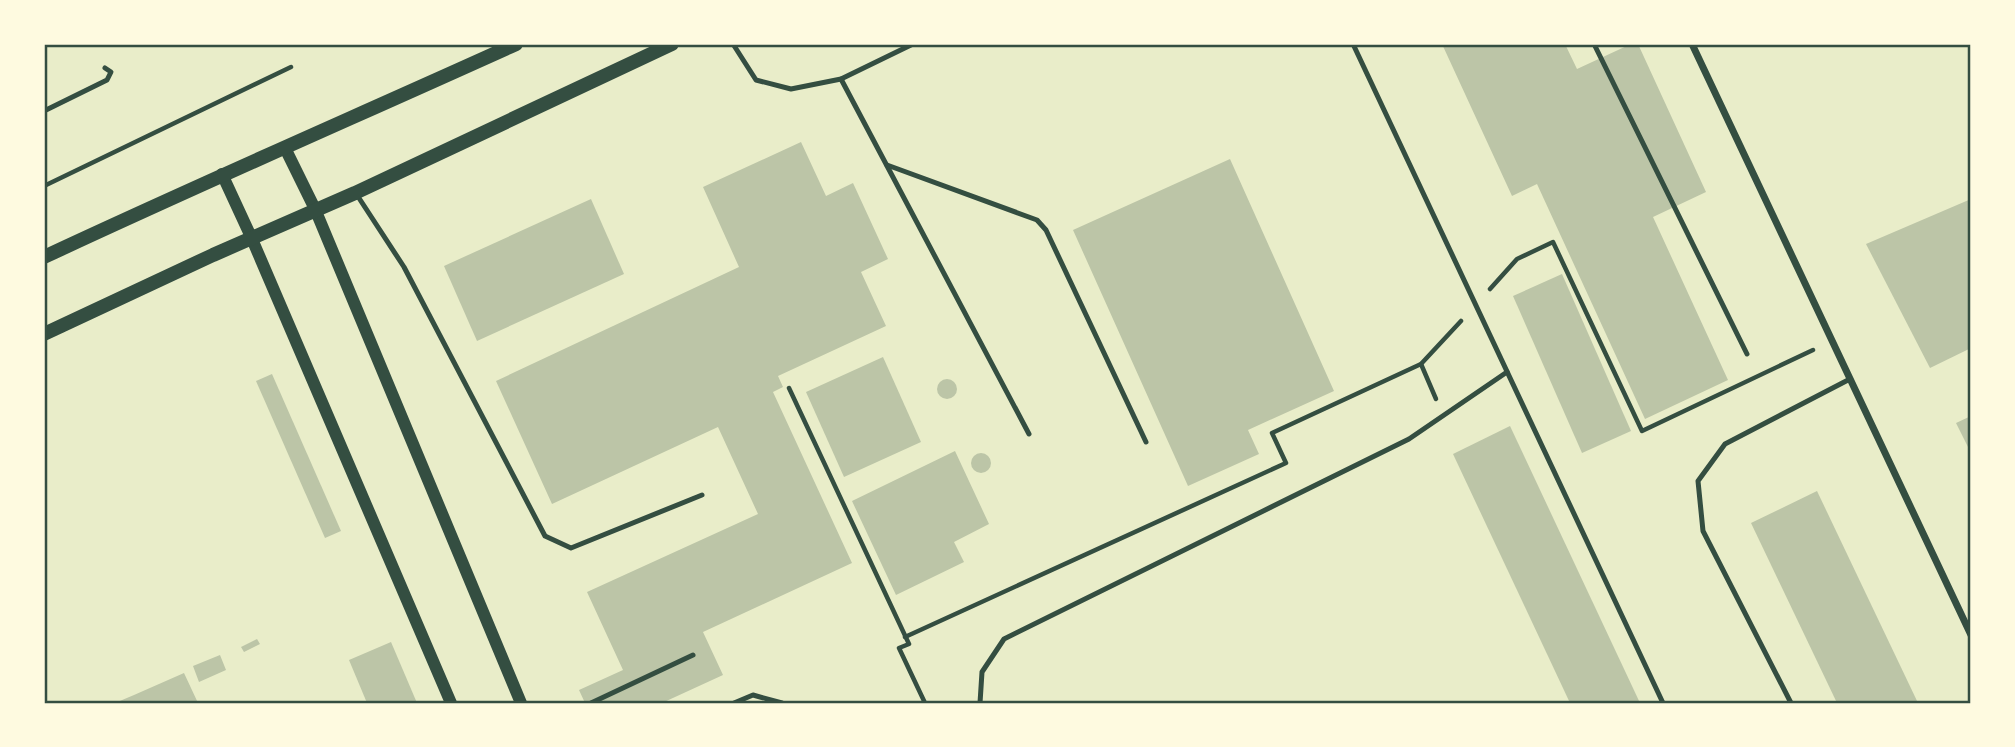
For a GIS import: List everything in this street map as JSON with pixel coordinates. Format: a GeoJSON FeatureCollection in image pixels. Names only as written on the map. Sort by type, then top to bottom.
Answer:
{"type":"FeatureCollection","features":[{"type":"Feature","properties":{"kind":"main road"},"geometry":{"type":"LineString","coordinates":[[44,257],[222,174],[285,149],[516,44]]}},
{"type":"Feature","properties":{"kind":"main road"},"geometry":{"type":"LineString","coordinates":[[44,334],[355,193],[672,44]]}},
{"type":"Feature","properties":{"kind":"street"},"geometry":{"type":"LineString","coordinates":[[1692,44],[1971,635]]}},
{"type":"Feature","properties":{"kind":"street"},"geometry":{"type":"LineString","coordinates":[[285,149],[315,209],[520,703]]}},
{"type":"Feature","properties":{"kind":"street"},"geometry":{"type":"LineString","coordinates":[[222,174],[451,703]]}},
{"type":"Feature","properties":{"kind":"lane"},"geometry":{"type":"LineString","coordinates":[[733,44],[756,80],[791,89],[841,79],[913,44]]}},
{"type":"Feature","properties":{"kind":"lane"},"geometry":{"type":"LineString","coordinates":[[1353,44],[1663,703]]}},
{"type":"Feature","properties":{"kind":"lane"},"geometry":{"type":"LineString","coordinates":[[1594,44],[1747,354]]}},
{"type":"Feature","properties":{"kind":"lane"},"geometry":{"type":"LineString","coordinates":[[44,111],[107,80],[111,72],[105,68]]}},
{"type":"Feature","properties":{"kind":"lane"},"geometry":{"type":"LineString","coordinates":[[841,79],[1030,434]]}},
{"type":"Feature","properties":{"kind":"lane"},"geometry":{"type":"LineString","coordinates":[[887,165],[1037,220],[1046,230],[1146,442]]}},
{"type":"Feature","properties":{"kind":"lane"},"geometry":{"type":"LineString","coordinates":[[355,193],[404,267],[545,536],[571,548],[702,495]]}},
{"type":"Feature","properties":{"kind":"lane"},"geometry":{"type":"LineString","coordinates":[[980,703],[982,672],[1004,639],[1409,439],[1507,372]]}},
{"type":"Feature","properties":{"kind":"lane"},"geometry":{"type":"LineString","coordinates":[[1791,703],[1703,531],[1698,481],[1725,443],[1850,379]]}},
{"type":"Feature","properties":{"kind":"lane"},"geometry":{"type":"LineString","coordinates":[[591,703],[693,655]]}},
{"type":"Feature","properties":{"kind":"lane"},"geometry":{"type":"LineString","coordinates":[[734,703],[753,695],[782,703]]}},
{"type":"Feature","properties":{"kind":"path"},"geometry":{"type":"LineString","coordinates":[[44,186],[291,67]]}},
{"type":"Feature","properties":{"kind":"path"},"geometry":{"type":"LineString","coordinates":[[1483,297],[1517,259],[1553,242],[1642,431],[1832,341]]}},
{"type":"Feature","properties":{"kind":"path"},"geometry":{"type":"LineString","coordinates":[[905,637],[1286,463],[1272,433],[1421,365],[1465,317]]}},
{"type":"Feature","properties":{"kind":"path"},"geometry":{"type":"LineString","coordinates":[[1421,365],[1444,416]]}},
{"type":"Feature","properties":{"kind":"path"},"geometry":{"type":"LineString","coordinates":[[789,387],[909,644],[899,648],[925,703]]}},
{"type":"Feature","properties":{"kind":"building"},"geometry":{"type":"Polygon","coordinates":[[[1442,44],[1565,44],[1577,69],[1631,44],[1638,44],[1706,192],[1653,217],[1728,380],[1645,419],[1537,184],[1512,196],[1442,44]]]}},
{"type":"Feature","properties":{"kind":"building"},"geometry":{"type":"Polygon","coordinates":[[[801,142],[826,196],[853,183],[888,259],[861,272],[886,326],[778,376],[783,387],[773,392],[852,563],[703,632],[723,675],[662,703],[585,703],[579,690],[623,670],[587,592],[758,514],[718,427],[552,504],[496,381],[739,267],[703,187],[801,142]]]}},
{"type":"Feature","properties":{"kind":"building"},"geometry":{"type":"Polygon","coordinates":[[[1230,159],[1334,391],[1248,430],[1259,454],[1188,486],[1073,230],[1230,159]]]}},
{"type":"Feature","properties":{"kind":"building"},"geometry":{"type":"Polygon","coordinates":[[[591,199],[624,274],[477,341],[444,266],[591,199]]]}},
{"type":"Feature","properties":{"kind":"building"},"geometry":{"type":"Polygon","coordinates":[[[1971,199],[1971,348],[1930,368],[1866,244],[1971,199]]]}},
{"type":"Feature","properties":{"kind":"building"},"geometry":{"type":"Polygon","coordinates":[[[1562,274],[1631,431],[1582,453],[1513,296],[1562,274]]]}},
{"type":"Feature","properties":{"kind":"building"},"geometry":{"type":"Polygon","coordinates":[[[883,357],[921,442],[844,477],[806,392],[883,357]]]}},
{"type":"Feature","properties":{"kind":"building"},"geometry":{"type":"Polygon","coordinates":[[[272,374],[341,531],[325,538],[256,381],[272,374]]]}},
{"type":"Feature","properties":{"kind":"building"},"geometry":{"type":"Polygon","coordinates":[[[943,379],[951,379],[957,389],[951,399],[943,399],[937,393],[937,385],[943,379]]]}},
{"type":"Feature","properties":{"kind":"building"},"geometry":{"type":"Polygon","coordinates":[[[1971,416],[1971,453],[1956,423],[1971,416]]]}},
{"type":"Feature","properties":{"kind":"building"},"geometry":{"type":"Polygon","coordinates":[[[1510,426],[1640,703],[1570,703],[1453,454],[1510,426]]]}},
{"type":"Feature","properties":{"kind":"building"},"geometry":{"type":"Polygon","coordinates":[[[955,451],[989,524],[954,542],[964,562],[896,595],[852,501],[955,451]]]}},
{"type":"Feature","properties":{"kind":"building"},"geometry":{"type":"Polygon","coordinates":[[[977,453],[985,453],[991,463],[985,473],[977,473],[971,467],[971,459],[977,453]]]}},
{"type":"Feature","properties":{"kind":"building"},"geometry":{"type":"Polygon","coordinates":[[[1817,491],[1918,703],[1837,703],[1751,523],[1817,491]]]}},
{"type":"Feature","properties":{"kind":"building"},"geometry":{"type":"Polygon","coordinates":[[[257,639],[260,644],[244,652],[241,647],[257,639]]]}},
{"type":"Feature","properties":{"kind":"building"},"geometry":{"type":"Polygon","coordinates":[[[391,642],[417,703],[367,703],[349,660],[391,642]]]}},
{"type":"Feature","properties":{"kind":"building"},"geometry":{"type":"Polygon","coordinates":[[[220,655],[226,670],[199,682],[193,666],[220,655]]]}},
{"type":"Feature","properties":{"kind":"building"},"geometry":{"type":"Polygon","coordinates":[[[184,673],[198,703],[115,703],[134,695],[184,673]]]}}]}
